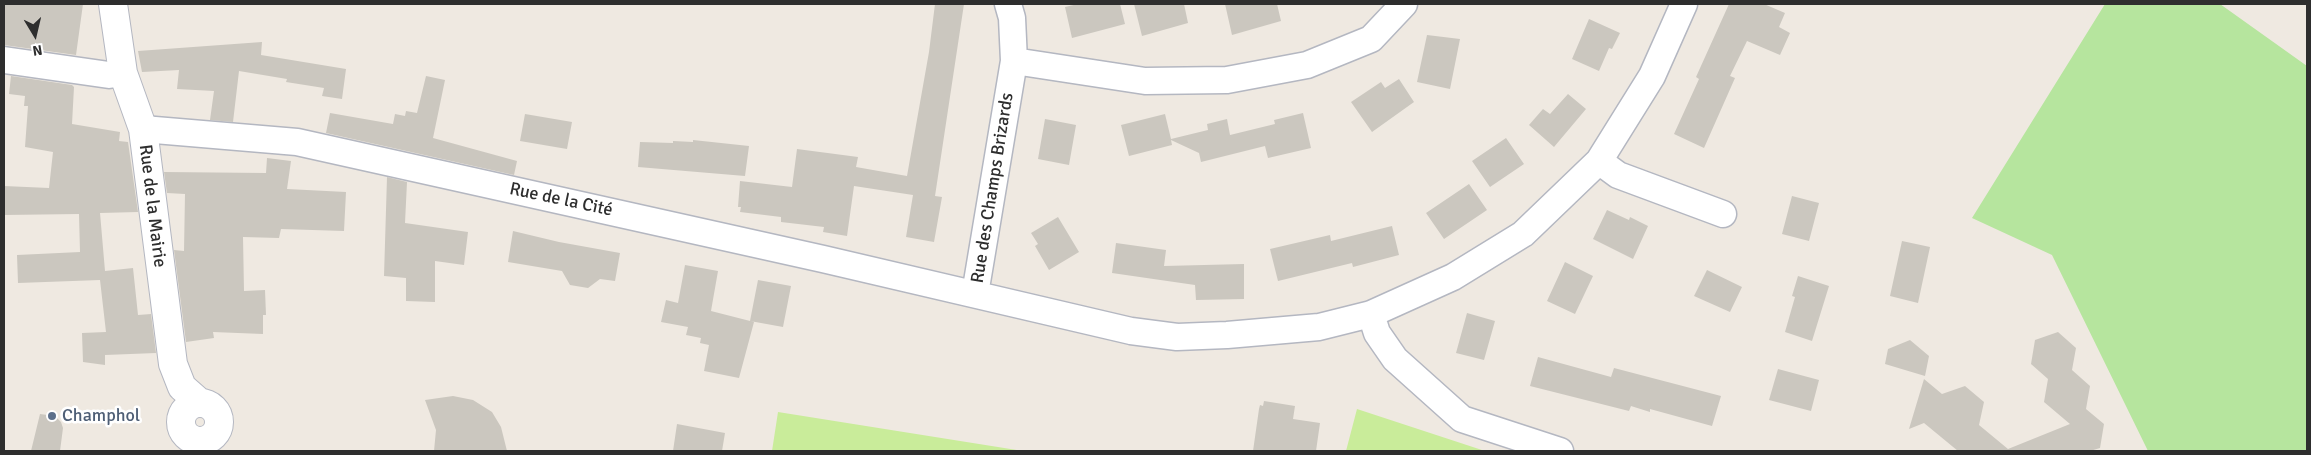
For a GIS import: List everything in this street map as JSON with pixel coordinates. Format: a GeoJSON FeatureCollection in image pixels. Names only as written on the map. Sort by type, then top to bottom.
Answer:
{"type":"FeatureCollection","features":[{"type":"Feature","properties":{"kind":"street","name":"Rue de la Mairie"},"geometry":{"type":"LineString","coordinates":[[113,4],[123,73],[143,129],[174,364],[182,387],[199,402],[212,406],[220,420],[216,434],[201,446]]}},
{"type":"Feature","properties":{"kind":"street","name":"Rue des Champs Brizards"},"geometry":{"type":"LineString","coordinates":[[1008,4],[1012,18],[1014,61],[975,294],[1131,331],[1177,336],[1227,335],[1319,327],[1371,314],[1453,277],[1523,234],[1599,161],[1652,76],[1684,4]]}},
{"type":"Feature","properties":{"kind":"street"},"geometry":{"type":"LineString","coordinates":[[1014,61],[1145,81],[1227,80],[1307,65],[1371,39],[1404,4]]}},
{"type":"Feature","properties":{"kind":"street"},"geometry":{"type":"LineString","coordinates":[[4,60],[109,75],[123,73]]}},
{"type":"Feature","properties":{"kind":"street","name":"Rue de la Cité"},"geometry":{"type":"LineString","coordinates":[[143,129],[297,142],[975,294]]}},
{"type":"Feature","properties":{"kind":"street"},"geometry":{"type":"LineString","coordinates":[[1599,161],[1618,175],[1723,214]]}},
{"type":"Feature","properties":{"kind":"street"},"geometry":{"type":"LineString","coordinates":[[1371,314],[1377,333],[1395,359],[1462,419],[1560,451]]}},
{"type":"Feature","properties":{"kind":"green space"},"geometry":{"type":"Polygon","coordinates":[[[2105,4],[2220,4],[2307,66],[2307,451],[2148,451],[2052,255],[1972,218],[2105,4]]]}},
{"type":"Feature","properties":{"kind":"green space"},"geometry":{"type":"Polygon","coordinates":[[[1357,409],[1485,451],[1346,451],[1357,409]]]}},
{"type":"Feature","properties":{"kind":"green space"},"geometry":{"type":"Polygon","coordinates":[[[778,412],[1023,451],[772,451],[778,412]]]}},
{"type":"Feature","properties":{"kind":"building"},"geometry":{"type":"Polygon","coordinates":[[[4,4],[83,4],[76,55],[4,45],[4,4]]]}},
{"type":"Feature","properties":{"kind":"building"},"geometry":{"type":"Polygon","coordinates":[[[935,4],[964,4],[935,196],[942,197],[934,242],[906,237],[913,195],[854,186],[847,236],[823,232],[824,227],[781,222],[781,217],[740,212],[741,207],[738,207],[740,181],[792,187],[797,149],[858,157],[856,167],[907,176],[929,52],[935,4]]]}},
{"type":"Feature","properties":{"kind":"building"},"geometry":{"type":"Polygon","coordinates":[[[1078,4],[1120,4],[1125,24],[1072,38],[1065,7],[1078,4]]]}},
{"type":"Feature","properties":{"kind":"building"},"geometry":{"type":"Polygon","coordinates":[[[1134,4],[1184,4],[1188,23],[1142,36],[1134,4]]]}},
{"type":"Feature","properties":{"kind":"building"},"geometry":{"type":"Polygon","coordinates":[[[1225,4],[1277,4],[1281,21],[1232,35],[1225,4]]]}},
{"type":"Feature","properties":{"kind":"building"},"geometry":{"type":"Polygon","coordinates":[[[1729,4],[1764,4],[1785,13],[1779,27],[1790,33],[1780,55],[1747,41],[1730,76],[1735,78],[1704,148],[1674,134],[1699,79],[1696,77],[1729,4]]]}},
{"type":"Feature","properties":{"kind":"building"},"geometry":{"type":"Polygon","coordinates":[[[1589,19],[1620,33],[1612,49],[1609,48],[1599,71],[1572,59],[1589,19]]]}},
{"type":"Feature","properties":{"kind":"building"},"geometry":{"type":"Polygon","coordinates":[[[1427,35],[1460,39],[1450,89],[1417,82],[1427,35]]]}},
{"type":"Feature","properties":{"kind":"building"},"geometry":{"type":"Polygon","coordinates":[[[262,42],[261,55],[346,69],[342,99],[322,96],[324,88],[286,82],[287,79],[239,71],[233,122],[210,120],[214,91],[177,89],[179,70],[142,72],[138,51],[262,42]]]}},
{"type":"Feature","properties":{"kind":"building"},"geometry":{"type":"Polygon","coordinates":[[[11,76],[72,85],[74,87],[72,124],[120,132],[119,141],[128,142],[138,212],[100,213],[105,271],[133,268],[138,315],[151,314],[156,353],[105,355],[105,365],[83,362],[82,333],[106,332],[100,280],[18,283],[17,255],[80,252],[79,214],[4,215],[4,186],[49,188],[53,152],[25,147],[28,106],[24,106],[25,96],[9,94],[11,76]]]}},
{"type":"Feature","properties":{"kind":"building"},"geometry":{"type":"Polygon","coordinates":[[[426,76],[445,80],[433,138],[517,161],[514,175],[326,133],[330,113],[393,124],[395,114],[405,116],[406,111],[417,113],[426,76]]]}},
{"type":"Feature","properties":{"kind":"building"},"geometry":{"type":"Polygon","coordinates":[[[1399,79],[1414,102],[1372,132],[1351,102],[1381,82],[1385,88],[1399,79]]]}},
{"type":"Feature","properties":{"kind":"building"},"geometry":{"type":"Polygon","coordinates":[[[1568,94],[1586,109],[1554,147],[1529,125],[1543,109],[1550,114],[1568,94]]]}},
{"type":"Feature","properties":{"kind":"building"},"geometry":{"type":"Polygon","coordinates":[[[1303,113],[1311,148],[1268,158],[1265,146],[1201,162],[1199,153],[1171,140],[1172,145],[1129,156],[1121,125],[1165,114],[1171,139],[1208,130],[1207,124],[1227,119],[1230,135],[1275,124],[1274,120],[1303,113]]]}},
{"type":"Feature","properties":{"kind":"building"},"geometry":{"type":"Polygon","coordinates":[[[525,114],[572,122],[567,149],[520,141],[525,114]]]}},
{"type":"Feature","properties":{"kind":"building"},"geometry":{"type":"Polygon","coordinates":[[[1045,119],[1076,125],[1069,165],[1038,159],[1045,119]]]}},
{"type":"Feature","properties":{"kind":"building"},"geometry":{"type":"Polygon","coordinates":[[[1506,138],[1524,164],[1490,187],[1472,161],[1506,138]]]}},
{"type":"Feature","properties":{"kind":"building"},"geometry":{"type":"Polygon","coordinates":[[[693,140],[749,146],[745,176],[638,167],[640,142],[673,143],[673,141],[693,142],[693,140]]]}},
{"type":"Feature","properties":{"kind":"building"},"geometry":{"type":"Polygon","coordinates":[[[267,158],[291,161],[287,189],[346,192],[344,231],[281,229],[279,238],[243,237],[244,291],[265,290],[266,315],[263,315],[263,334],[213,332],[214,338],[186,342],[174,250],[184,251],[185,194],[167,193],[164,172],[266,173],[267,158]]]}},
{"type":"Feature","properties":{"kind":"building"},"geometry":{"type":"Polygon","coordinates":[[[387,177],[407,182],[405,223],[468,232],[464,265],[435,261],[435,302],[406,301],[406,278],[384,276],[387,177]]]}},
{"type":"Feature","properties":{"kind":"building"},"geometry":{"type":"Polygon","coordinates":[[[1469,184],[1487,210],[1444,239],[1426,213],[1469,184]]]}},
{"type":"Feature","properties":{"kind":"building"},"geometry":{"type":"Polygon","coordinates":[[[1792,196],[1819,203],[1809,241],[1782,234],[1792,196]]]}},
{"type":"Feature","properties":{"kind":"building"},"geometry":{"type":"Polygon","coordinates":[[[1607,210],[1629,220],[1630,217],[1648,226],[1633,259],[1593,239],[1607,210]]]}},
{"type":"Feature","properties":{"kind":"building"},"geometry":{"type":"Polygon","coordinates":[[[1058,217],[1079,252],[1049,270],[1035,246],[1038,244],[1031,233],[1058,217]]]}},
{"type":"Feature","properties":{"kind":"building"},"geometry":{"type":"Polygon","coordinates":[[[1392,226],[1399,255],[1353,267],[1352,263],[1278,281],[1270,249],[1330,235],[1331,241],[1392,226]]]}},
{"type":"Feature","properties":{"kind":"building"},"geometry":{"type":"Polygon","coordinates":[[[513,231],[559,242],[620,253],[615,281],[600,279],[588,288],[570,285],[562,271],[508,262],[513,231]]]}},
{"type":"Feature","properties":{"kind":"building"},"geometry":{"type":"Polygon","coordinates":[[[1902,241],[1930,247],[1918,303],[1890,296],[1902,241]]]}},
{"type":"Feature","properties":{"kind":"building"},"geometry":{"type":"Polygon","coordinates":[[[1116,243],[1166,250],[1164,266],[1244,264],[1244,299],[1196,300],[1195,285],[1112,273],[1116,243]]]}},
{"type":"Feature","properties":{"kind":"building"},"geometry":{"type":"Polygon","coordinates":[[[1565,262],[1593,276],[1575,314],[1547,301],[1565,262]]]}},
{"type":"Feature","properties":{"kind":"building"},"geometry":{"type":"Polygon","coordinates":[[[685,265],[718,271],[711,311],[754,322],[739,378],[704,371],[709,345],[700,343],[701,338],[686,335],[688,327],[661,322],[666,300],[678,303],[685,265]]]}},
{"type":"Feature","properties":{"kind":"building"},"geometry":{"type":"Polygon","coordinates":[[[1707,270],[1742,287],[1730,312],[1694,296],[1707,270]]]}},
{"type":"Feature","properties":{"kind":"building"},"geometry":{"type":"Polygon","coordinates":[[[1798,276],[1829,286],[1812,341],[1785,332],[1795,297],[1792,296],[1798,276]]]}},
{"type":"Feature","properties":{"kind":"building"},"geometry":{"type":"Polygon","coordinates":[[[758,280],[791,286],[783,327],[750,321],[758,280]]]}},
{"type":"Feature","properties":{"kind":"building"},"geometry":{"type":"Polygon","coordinates":[[[1467,313],[1495,321],[1484,360],[1456,353],[1467,313]]]}},
{"type":"Feature","properties":{"kind":"building"},"geometry":{"type":"Polygon","coordinates":[[[2058,332],[2076,348],[2072,370],[2090,386],[2086,409],[2104,424],[2100,448],[2090,451],[1958,451],[1924,423],[1909,429],[1924,379],[1942,394],[1965,386],[1984,402],[1979,425],[2008,449],[2070,424],[2044,402],[2048,379],[2031,364],[2035,340],[2058,332]]]}},
{"type":"Feature","properties":{"kind":"building"},"geometry":{"type":"Polygon","coordinates":[[[1910,340],[1929,356],[1925,376],[1885,364],[1888,349],[1910,340]]]}},
{"type":"Feature","properties":{"kind":"building"},"geometry":{"type":"Polygon","coordinates":[[[1538,357],[1611,377],[1614,368],[1721,396],[1712,426],[1650,409],[1650,412],[1631,406],[1629,411],[1530,386],[1538,357]]]}},
{"type":"Feature","properties":{"kind":"building"},"geometry":{"type":"Polygon","coordinates":[[[1778,369],[1819,380],[1811,411],[1769,400],[1778,369]]]}},
{"type":"Feature","properties":{"kind":"building"},"geometry":{"type":"Polygon","coordinates":[[[453,396],[473,400],[492,412],[501,427],[507,451],[434,451],[436,430],[425,400],[453,396]]]}},
{"type":"Feature","properties":{"kind":"building"},"geometry":{"type":"Polygon","coordinates":[[[1264,401],[1295,406],[1293,419],[1320,423],[1316,451],[1253,451],[1259,409],[1260,405],[1263,406],[1264,401]]]}},
{"type":"Feature","properties":{"kind":"building"},"geometry":{"type":"Polygon","coordinates":[[[40,414],[55,416],[61,422],[63,428],[60,451],[31,451],[40,414]]]}},
{"type":"Feature","properties":{"kind":"building"},"geometry":{"type":"Polygon","coordinates":[[[677,424],[725,433],[722,451],[673,451],[677,424]]]}},
{"type":"Feature","properties":{"kind":"place","name":"Champhol"},"geometry":{"type":"Point","coordinates":[52,416]}}]}
